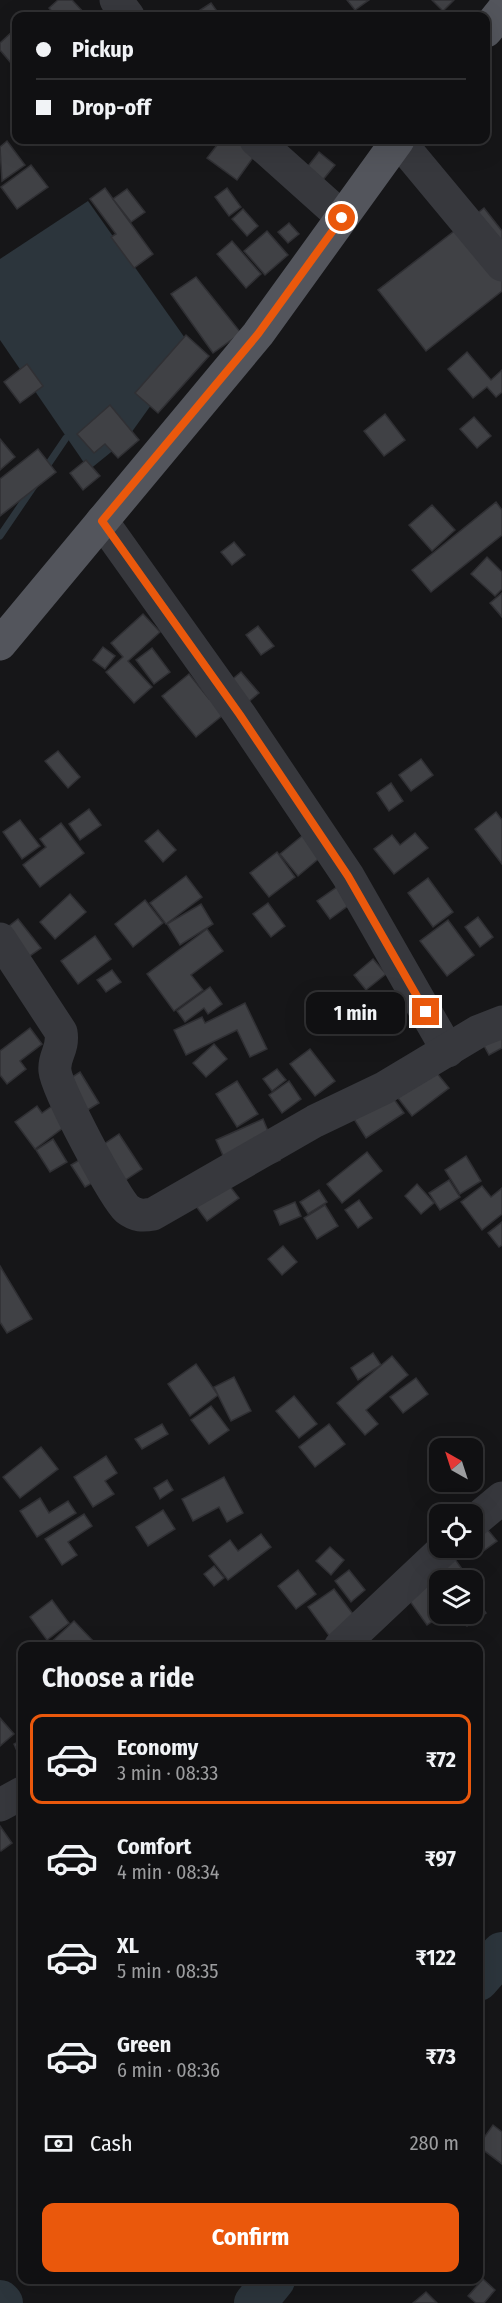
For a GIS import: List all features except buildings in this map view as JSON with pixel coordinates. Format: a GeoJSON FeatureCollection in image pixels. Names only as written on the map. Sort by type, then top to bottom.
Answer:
{"type":"FeatureCollection","features":[{"type":"Feature","properties":{"kind":"main road"},"geometry":{"type":"LineString","coordinates":[[490,26],[502,11]]}},
{"type":"Feature","properties":{"kind":"main road"},"geometry":{"type":"LineString","coordinates":[[0,644],[258,334],[395,144]]}},
{"type":"Feature","properties":{"kind":"street"},"geometry":{"type":"LineString","coordinates":[[260,144],[342,218]]}},
{"type":"Feature","properties":{"kind":"street"},"geometry":{"type":"LineString","coordinates":[[401,144],[502,265]]}},
{"type":"Feature","properties":{"kind":"street"},"geometry":{"type":"LineString","coordinates":[[102,521],[240,715],[348,876],[448,1051]]}},
{"type":"Feature","properties":{"kind":"street"},"geometry":{"type":"LineString","coordinates":[[0,939],[61,1032],[63,1044],[54,1070],[60,1089],[113,1188],[127,1209],[141,1217],[153,1214],[315,1121],[384,1088],[479,1031],[502,1022]]}},
{"type":"Feature","properties":{"kind":"street"},"geometry":{"type":"LineString","coordinates":[[483,1514],[502,1498]]}},
{"type":"Feature","properties":{"kind":"street"},"geometry":{"type":"LineString","coordinates":[[345,1642],[434,1558]]}},
{"type":"Feature","properties":{"kind":"street"},"geometry":{"type":"LineString","coordinates":[[0,1805],[18,1795]]}},
{"type":"Feature","properties":{"kind":"shaded area"},"geometry":{"type":"Polygon","coordinates":[[[88,201],[192,348],[126,440],[89,470],[0,340],[0,259],[88,201]]]}},
{"type":"Feature","properties":{"kind":"waterway"},"geometry":{"type":"LineString","coordinates":[[45,469],[66,438]]}},
{"type":"Feature","properties":{"kind":"waterway"},"geometry":{"type":"LineString","coordinates":[[0,536],[34,486]]}},
{"type":"Feature","properties":{"kind":"waterway"},"geometry":{"type":"LineString","coordinates":[[483,1974],[502,1953]]}},
{"type":"Feature","properties":{"kind":"waterway"},"geometry":{"type":"LineString","coordinates":[[255,2303],[271,2284]]}},
{"type":"Feature","properties":{"kind":"route"},"geometry":{"type":"LineString","coordinates":[[342,218],[258,334],[102,521],[240,715],[348,876],[426,1012]]}}]}
